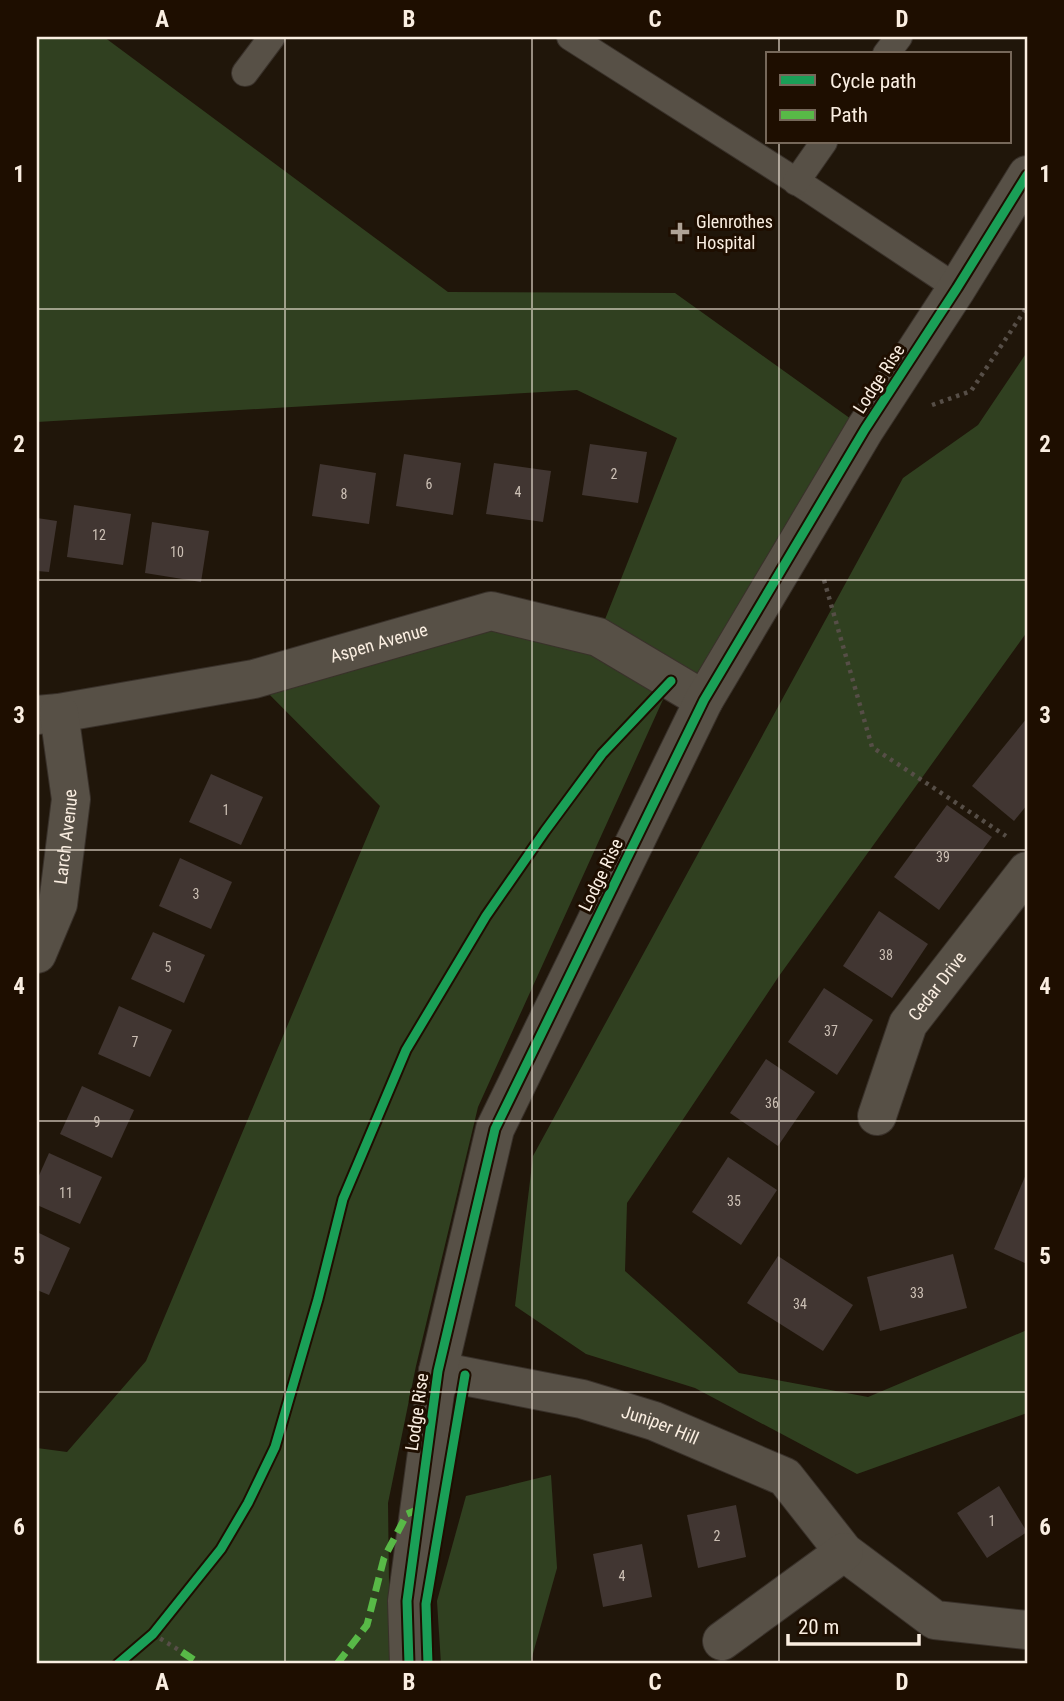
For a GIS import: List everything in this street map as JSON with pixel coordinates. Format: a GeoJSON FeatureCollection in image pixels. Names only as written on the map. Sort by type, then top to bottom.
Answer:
{"type":"FeatureCollection","features":[{"type":"Feature","properties":{"kind":"street","name":"Lodge Rise"},"geometry":{"type":"LineString","coordinates":[[409,1664],[407,1601],[438,1371],[495,1129],[704,700],[865,429],[1027,175]]}},
{"type":"Feature","properties":{"kind":"street","name":"Aspen Avenue"},"geometry":{"type":"LineString","coordinates":[[48,714],[254,679],[491,611],[598,637],[704,700]]}},
{"type":"Feature","properties":{"kind":"street","name":"Larch Avenue"},"geometry":{"type":"LineString","coordinates":[[37,954],[58,904],[71,799],[48,714]]}},
{"type":"Feature","properties":{"kind":"street","name":"Cedar Drive"},"geometry":{"type":"LineString","coordinates":[[877,1116],[908,1024],[1022,857]]}},
{"type":"Feature","properties":{"kind":"street","name":"Juniper Hill"},"geometry":{"type":"LineString","coordinates":[[438,1371],[582,1399],[654,1421],[785,1477],[844,1552],[935,1620],[1027,1630]]}},
{"type":"Feature","properties":{"kind":"street"},"geometry":{"type":"LineString","coordinates":[[722,1641],[844,1552]]}},
{"type":"Feature","properties":{"kind":"lane"},"geometry":{"type":"LineString","coordinates":[[245,73],[272,37]]}},
{"type":"Feature","properties":{"kind":"lane"},"geometry":{"type":"LineString","coordinates":[[888,52],[899,37]]}},
{"type":"Feature","properties":{"kind":"lane"},"geometry":{"type":"LineString","coordinates":[[582,40],[957,288]]}},
{"type":"Feature","properties":{"kind":"lane"},"geometry":{"type":"LineString","coordinates":[[796,181],[823,144]]}},
{"type":"Feature","properties":{"kind":"path"},"geometry":{"type":"LineString","coordinates":[[924,408],[971,391],[1027,307]]}},
{"type":"Feature","properties":{"kind":"path"},"geometry":{"type":"LineString","coordinates":[[808,524],[872,747],[1022,857]]}},
{"type":"Feature","properties":{"kind":"path"},"geometry":{"type":"LineString","coordinates":[[143,1643],[160,1625]]}},
{"type":"Feature","properties":{"kind":"path"},"geometry":{"type":"LineString","coordinates":[[153,1634],[182,1652]]}},
{"type":"Feature","properties":{"kind":"green space"},"geometry":{"type":"Polygon","coordinates":[[[37,37],[104,37],[448,292],[675,293],[865,429],[704,700],[671,682],[478,1107],[416,1366],[388,1503],[390,1664],[37,1664],[37,1448],[67,1452],[146,1361],[380,806],[254,679],[491,611],[598,637],[677,438],[577,390],[37,422],[37,37]]]}},
{"type":"Feature","properties":{"kind":"green space"},"geometry":{"type":"Polygon","coordinates":[[[1027,352],[1027,632],[779,976],[627,1203],[625,1271],[739,1373],[868,1397],[1027,1330],[1027,1413],[857,1474],[695,1388],[586,1354],[515,1306],[533,1156],[903,478],[978,425],[1027,352]]]}},
{"type":"Feature","properties":{"kind":"green space"},"geometry":{"type":"Polygon","coordinates":[[[551,1475],[557,1568],[530,1664],[441,1664],[437,1601],[466,1496],[551,1475]]]}},
{"type":"Feature","properties":{"kind":"building"},"geometry":{"type":"Polygon","coordinates":[[[590,444],[647,452],[638,503],[582,495],[590,444]]]}},
{"type":"Feature","properties":{"kind":"building"},"geometry":{"type":"Polygon","coordinates":[[[404,454],[461,463],[453,515],[396,506],[404,454]]]}},
{"type":"Feature","properties":{"kind":"building"},"geometry":{"type":"Polygon","coordinates":[[[494,463],[551,471],[543,522],[486,514],[494,463]]]}},
{"type":"Feature","properties":{"kind":"building"},"geometry":{"type":"Polygon","coordinates":[[[320,464],[376,473],[369,524],[312,516],[320,464]]]}},
{"type":"Feature","properties":{"kind":"building"},"geometry":{"type":"Polygon","coordinates":[[[74,505],[131,514],[123,565],[67,557],[74,505]]]}},
{"type":"Feature","properties":{"kind":"building"},"geometry":{"type":"Polygon","coordinates":[[[37,518],[57,521],[49,572],[37,571],[37,518]]]}},
{"type":"Feature","properties":{"kind":"building"},"geometry":{"type":"Polygon","coordinates":[[[152,522],[209,531],[201,582],[145,573],[152,522]]]}},
{"type":"Feature","properties":{"kind":"building"},"geometry":{"type":"Polygon","coordinates":[[[1027,718],[1027,805],[1014,821],[972,786],[1027,718]]]}},
{"type":"Feature","properties":{"kind":"building"},"geometry":{"type":"Polygon","coordinates":[[[211,774],[263,797],[241,845],[189,822],[211,774]]]}},
{"type":"Feature","properties":{"kind":"building"},"geometry":{"type":"Polygon","coordinates":[[[947,805],[992,837],[939,910],[894,877],[947,805]]]}},
{"type":"Feature","properties":{"kind":"building"},"geometry":{"type":"Polygon","coordinates":[[[180,858],[232,882],[211,929],[159,906],[180,858]]]}},
{"type":"Feature","properties":{"kind":"building"},"geometry":{"type":"Polygon","coordinates":[[[879,911],[928,944],[892,998],[843,966],[879,911]]]}},
{"type":"Feature","properties":{"kind":"building"},"geometry":{"type":"Polygon","coordinates":[[[153,932],[205,955],[184,1003],[131,979],[153,932]]]}},
{"type":"Feature","properties":{"kind":"building"},"geometry":{"type":"Polygon","coordinates":[[[824,988],[873,1020],[837,1075],[788,1042],[824,988]]]}},
{"type":"Feature","properties":{"kind":"building"},"geometry":{"type":"Polygon","coordinates":[[[119,1006],[172,1030],[150,1077],[98,1054],[119,1006]]]}},
{"type":"Feature","properties":{"kind":"building"},"geometry":{"type":"Polygon","coordinates":[[[766,1059],[815,1092],[778,1146],[730,1113],[766,1059]]]}},
{"type":"Feature","properties":{"kind":"building"},"geometry":{"type":"Polygon","coordinates":[[[82,1086],[134,1110],[112,1158],[60,1134],[82,1086]]]}},
{"type":"Feature","properties":{"kind":"building"},"geometry":{"type":"Polygon","coordinates":[[[49,1153],[102,1177],[80,1224],[37,1205],[37,1180],[49,1153]]]}},
{"type":"Feature","properties":{"kind":"building"},"geometry":{"type":"Polygon","coordinates":[[[728,1157],[777,1190],[741,1245],[692,1212],[728,1157]]]}},
{"type":"Feature","properties":{"kind":"building"},"geometry":{"type":"Polygon","coordinates":[[[1027,1172],[1027,1264],[994,1249],[1027,1172]]]}},
{"type":"Feature","properties":{"kind":"building"},"geometry":{"type":"Polygon","coordinates":[[[37,1232],[70,1248],[49,1295],[37,1290],[37,1232]]]}},
{"type":"Feature","properties":{"kind":"building"},"geometry":{"type":"Polygon","coordinates":[[[953,1254],[967,1308],[880,1331],[867,1277],[953,1254]]]}},
{"type":"Feature","properties":{"kind":"building"},"geometry":{"type":"Polygon","coordinates":[[[778,1256],[853,1305],[823,1351],[747,1303],[778,1256]]]}},
{"type":"Feature","properties":{"kind":"building"},"geometry":{"type":"Polygon","coordinates":[[[999,1486],[1027,1532],[987,1558],[957,1513],[999,1486]]]}},
{"type":"Feature","properties":{"kind":"building"},"geometry":{"type":"Polygon","coordinates":[[[736,1505],[746,1557],[698,1568],[687,1515],[736,1505]]]}},
{"type":"Feature","properties":{"kind":"building"},"geometry":{"type":"Polygon","coordinates":[[[642,1544],[652,1597],[603,1607],[593,1554],[642,1544]]]}},
{"type":"Feature","properties":{"kind":"marked path"},"geometry":{"type":"LineString","coordinates":[[337,1664],[367,1625],[384,1558],[407,1514],[419,1509]]}},
{"type":"Feature","properties":{"kind":"marked path"},"geometry":{"type":"LineString","coordinates":[[182,1652],[200,1664]]}},
{"type":"Feature","properties":{"kind":"cycle path"},"geometry":{"type":"LineString","coordinates":[[409,1664],[407,1601],[438,1371],[495,1129],[704,700],[865,429],[1027,175]]}},
{"type":"Feature","properties":{"kind":"cycle path"},"geometry":{"type":"LineString","coordinates":[[118,1664],[153,1634],[221,1549],[248,1503],[275,1447],[318,1299],[343,1199],[406,1050],[486,916],[545,831],[602,754],[671,681]]}},
{"type":"Feature","properties":{"kind":"cycle path"},"geometry":{"type":"LineString","coordinates":[[428,1664],[426,1604],[465,1375]]}},
{"type":"Feature","properties":{"kind":"place","name":"Glenrothes Hospital"},"geometry":{"type":"Point","coordinates":[680,232]}}]}
